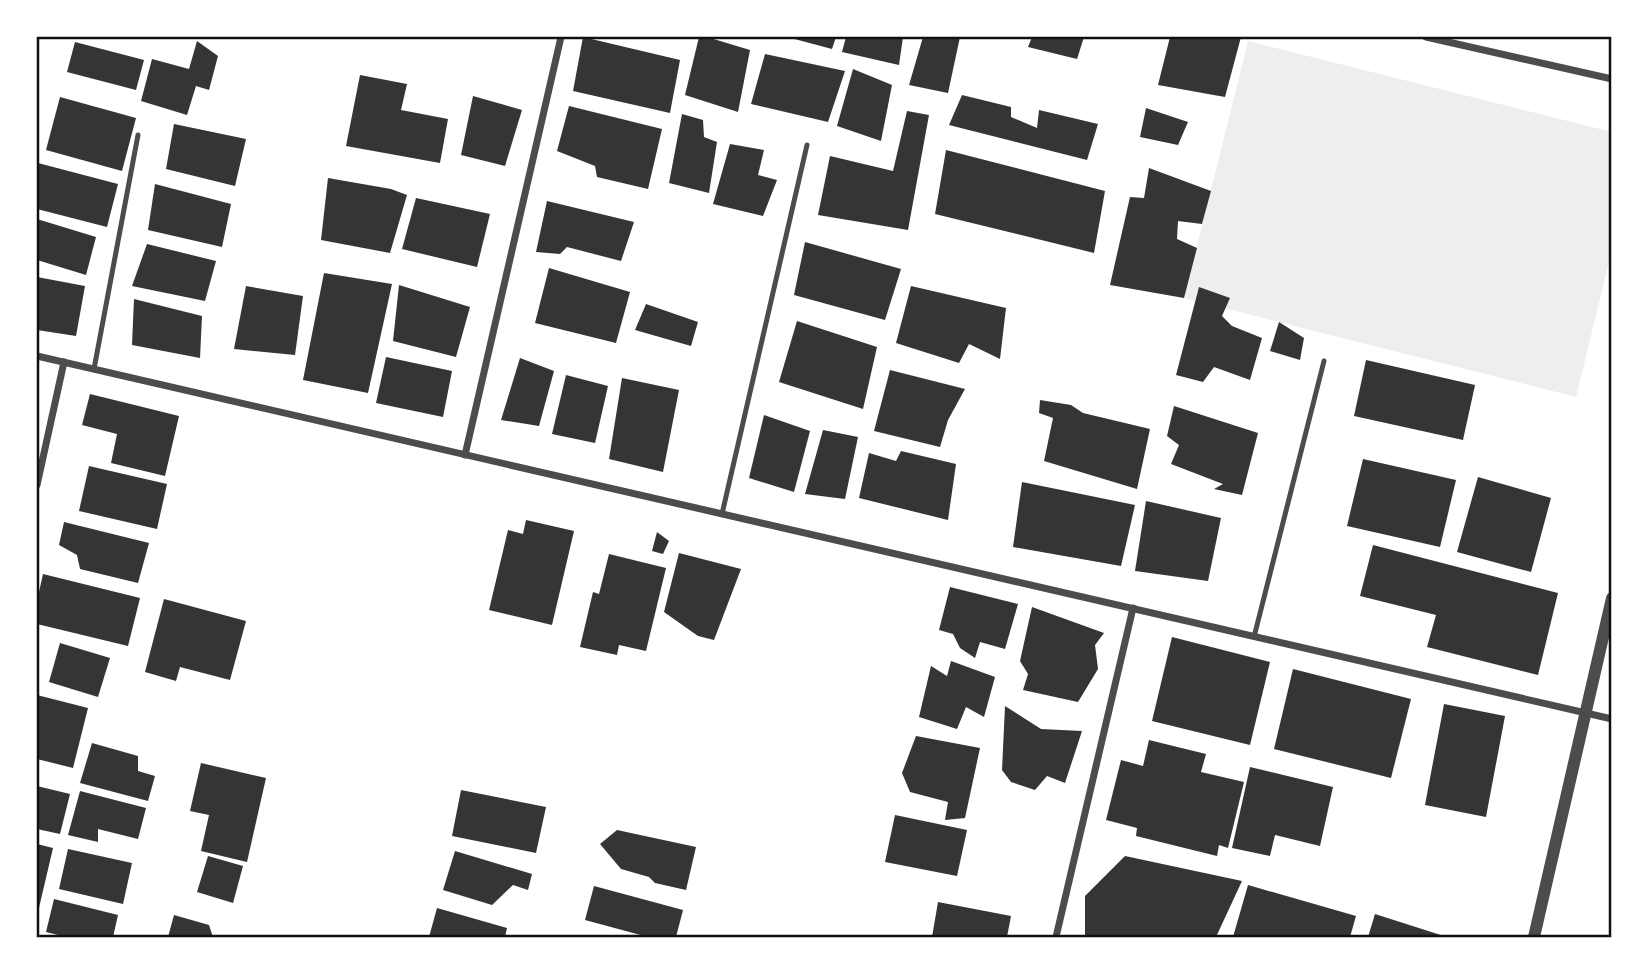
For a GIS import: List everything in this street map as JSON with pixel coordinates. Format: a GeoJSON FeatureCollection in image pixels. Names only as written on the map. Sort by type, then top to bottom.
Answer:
{"type":"FeatureCollection","features":[{"type":"Feature","properties":{"kind":"street"},"geometry":{"type":"LineString","coordinates":[[465,455],[561,37]]}},
{"type":"Feature","properties":{"kind":"street"},"geometry":{"type":"LineString","coordinates":[[1426,37],[1612,79]]}},
{"type":"Feature","properties":{"kind":"street"},"geometry":{"type":"LineString","coordinates":[[37,356],[1612,719]]}},
{"type":"Feature","properties":{"kind":"street"},"geometry":{"type":"LineString","coordinates":[[37,485],[64,362]]}},
{"type":"Feature","properties":{"kind":"street"},"geometry":{"type":"LineString","coordinates":[[1534,937],[1612,598]]}},
{"type":"Feature","properties":{"kind":"street"},"geometry":{"type":"LineString","coordinates":[[1056,937],[1133,608]]}},
{"type":"Feature","properties":{"kind":"lane"},"geometry":{"type":"LineString","coordinates":[[94,369],[138,135]]}},
{"type":"Feature","properties":{"kind":"lane"},"geometry":{"type":"LineString","coordinates":[[722,513],[807,145]]}},
{"type":"Feature","properties":{"kind":"lane"},"geometry":{"type":"LineString","coordinates":[[1254,637],[1324,361]]}},
{"type":"Feature","properties":{"kind":"shaded area"},"geometry":{"type":"Polygon","coordinates":[[[1248,41],[1612,132],[1612,250],[1576,397],[1184,298],[1248,41]]]}},
{"type":"Feature","properties":{"kind":"building"},"geometry":{"type":"Polygon","coordinates":[[[583,37],[680,60],[670,113],[573,91],[583,37]]]}},
{"type":"Feature","properties":{"kind":"building"},"geometry":{"type":"Polygon","coordinates":[[[699,37],[750,50],[738,112],[685,95],[699,37]]]}},
{"type":"Feature","properties":{"kind":"building"},"geometry":{"type":"Polygon","coordinates":[[[787,37],[836,37],[832,49],[787,37]]]}},
{"type":"Feature","properties":{"kind":"building"},"geometry":{"type":"Polygon","coordinates":[[[846,37],[903,37],[899,65],[842,52],[846,37]]]}},
{"type":"Feature","properties":{"kind":"building"},"geometry":{"type":"Polygon","coordinates":[[[923,37],[960,37],[948,93],[909,85],[923,37]]]}},
{"type":"Feature","properties":{"kind":"building"},"geometry":{"type":"Polygon","coordinates":[[[1032,37],[1084,37],[1077,59],[1028,47],[1032,37]]]}},
{"type":"Feature","properties":{"kind":"building"},"geometry":{"type":"Polygon","coordinates":[[[1170,37],[1241,37],[1225,97],[1158,85],[1170,37]]]}},
{"type":"Feature","properties":{"kind":"building"},"geometry":{"type":"Polygon","coordinates":[[[197,41],[218,56],[209,90],[196,86],[187,115],[141,101],[152,59],[189,69],[197,41]]]}},
{"type":"Feature","properties":{"kind":"building"},"geometry":{"type":"Polygon","coordinates":[[[75,42],[144,60],[136,90],[67,72],[75,42]]]}},
{"type":"Feature","properties":{"kind":"building"},"geometry":{"type":"Polygon","coordinates":[[[765,54],[845,71],[828,122],[751,104],[765,54]]]}},
{"type":"Feature","properties":{"kind":"building"},"geometry":{"type":"Polygon","coordinates":[[[853,69],[892,85],[881,141],[837,126],[853,69]]]}},
{"type":"Feature","properties":{"kind":"building"},"geometry":{"type":"Polygon","coordinates":[[[360,75],[407,84],[401,110],[448,119],[440,163],[346,146],[360,75]]]}},
{"type":"Feature","properties":{"kind":"building"},"geometry":{"type":"Polygon","coordinates":[[[962,95],[1011,107],[1011,117],[1037,128],[1039,110],[1098,124],[1087,160],[949,125],[962,95]]]}},
{"type":"Feature","properties":{"kind":"building"},"geometry":{"type":"Polygon","coordinates":[[[473,96],[522,110],[505,166],[461,155],[473,96]]]}},
{"type":"Feature","properties":{"kind":"building"},"geometry":{"type":"Polygon","coordinates":[[[60,97],[136,118],[122,171],[46,150],[60,97]]]}},
{"type":"Feature","properties":{"kind":"building"},"geometry":{"type":"Polygon","coordinates":[[[569,106],[662,129],[648,189],[597,177],[595,166],[557,151],[569,106]]]}},
{"type":"Feature","properties":{"kind":"building"},"geometry":{"type":"Polygon","coordinates":[[[1146,108],[1188,122],[1178,145],[1140,137],[1146,108]]]}},
{"type":"Feature","properties":{"kind":"building"},"geometry":{"type":"Polygon","coordinates":[[[907,111],[929,115],[908,230],[818,215],[830,156],[893,171],[907,111]]]}},
{"type":"Feature","properties":{"kind":"building"},"geometry":{"type":"Polygon","coordinates":[[[682,114],[703,120],[704,137],[717,142],[709,193],[669,183],[682,114]]]}},
{"type":"Feature","properties":{"kind":"building"},"geometry":{"type":"Polygon","coordinates":[[[174,124],[246,139],[235,186],[166,169],[174,124]]]}},
{"type":"Feature","properties":{"kind":"building"},"geometry":{"type":"Polygon","coordinates":[[[730,144],[764,150],[758,175],[777,180],[763,216],[713,204],[730,144]]]}},
{"type":"Feature","properties":{"kind":"building"},"geometry":{"type":"Polygon","coordinates":[[[946,150],[1105,191],[1094,253],[935,214],[946,150]]]}},
{"type":"Feature","properties":{"kind":"building"},"geometry":{"type":"Polygon","coordinates":[[[38,163],[118,184],[107,227],[37,209],[38,163]]]}},
{"type":"Feature","properties":{"kind":"building"},"geometry":{"type":"Polygon","coordinates":[[[1149,168],[1211,191],[1202,224],[1178,221],[1177,239],[1197,248],[1184,298],[1110,285],[1130,197],[1144,198],[1149,168]]]}},
{"type":"Feature","properties":{"kind":"building"},"geometry":{"type":"Polygon","coordinates":[[[328,178],[391,189],[407,195],[390,253],[321,240],[328,178]]]}},
{"type":"Feature","properties":{"kind":"building"},"geometry":{"type":"Polygon","coordinates":[[[155,184],[231,204],[222,247],[148,230],[155,184]]]}},
{"type":"Feature","properties":{"kind":"building"},"geometry":{"type":"Polygon","coordinates":[[[416,198],[490,214],[477,267],[402,249],[416,198]]]}},
{"type":"Feature","properties":{"kind":"building"},"geometry":{"type":"Polygon","coordinates":[[[547,201],[634,222],[621,261],[567,247],[560,254],[536,252],[547,201]]]}},
{"type":"Feature","properties":{"kind":"building"},"geometry":{"type":"Polygon","coordinates":[[[37,219],[96,237],[86,275],[37,260],[37,219]]]}},
{"type":"Feature","properties":{"kind":"building"},"geometry":{"type":"Polygon","coordinates":[[[805,242],[901,269],[885,320],[794,295],[805,242]]]}},
{"type":"Feature","properties":{"kind":"building"},"geometry":{"type":"Polygon","coordinates":[[[147,244],[216,261],[205,301],[132,286],[147,244]]]}},
{"type":"Feature","properties":{"kind":"building"},"geometry":{"type":"Polygon","coordinates":[[[549,268],[630,292],[616,343],[535,323],[549,268]]]}},
{"type":"Feature","properties":{"kind":"building"},"geometry":{"type":"Polygon","coordinates":[[[324,273],[392,284],[368,393],[303,380],[324,273]]]}},
{"type":"Feature","properties":{"kind":"building"},"geometry":{"type":"Polygon","coordinates":[[[37,277],[85,286],[76,336],[37,330],[37,277]]]}},
{"type":"Feature","properties":{"kind":"building"},"geometry":{"type":"Polygon","coordinates":[[[399,285],[470,307],[456,357],[393,341],[399,285]]]}},
{"type":"Feature","properties":{"kind":"building"},"geometry":{"type":"Polygon","coordinates":[[[246,286],[303,296],[295,355],[234,349],[246,286]]]}},
{"type":"Feature","properties":{"kind":"building"},"geometry":{"type":"Polygon","coordinates":[[[911,286],[1006,308],[1000,359],[969,344],[959,363],[896,343],[911,286]]]}},
{"type":"Feature","properties":{"kind":"building"},"geometry":{"type":"Polygon","coordinates":[[[1199,287],[1230,298],[1222,316],[1232,326],[1262,338],[1250,380],[1214,367],[1203,382],[1176,375],[1199,287]]]}},
{"type":"Feature","properties":{"kind":"building"},"geometry":{"type":"Polygon","coordinates":[[[134,299],[202,316],[200,358],[132,345],[134,299]]]}},
{"type":"Feature","properties":{"kind":"building"},"geometry":{"type":"Polygon","coordinates":[[[646,304],[698,322],[691,346],[635,330],[646,304]]]}},
{"type":"Feature","properties":{"kind":"building"},"geometry":{"type":"Polygon","coordinates":[[[797,321],[877,347],[863,409],[779,382],[797,321]]]}},
{"type":"Feature","properties":{"kind":"building"},"geometry":{"type":"Polygon","coordinates":[[[1279,322],[1304,338],[1300,360],[1270,351],[1279,322]]]}},
{"type":"Feature","properties":{"kind":"building"},"geometry":{"type":"Polygon","coordinates":[[[386,357],[452,371],[443,417],[376,403],[386,357]]]}},
{"type":"Feature","properties":{"kind":"building"},"geometry":{"type":"Polygon","coordinates":[[[520,358],[554,371],[539,426],[501,420],[520,358]]]}},
{"type":"Feature","properties":{"kind":"building"},"geometry":{"type":"Polygon","coordinates":[[[1366,360],[1475,385],[1463,440],[1354,416],[1366,360]]]}},
{"type":"Feature","properties":{"kind":"building"},"geometry":{"type":"Polygon","coordinates":[[[890,370],[965,389],[948,420],[940,447],[874,431],[890,370]]]}},
{"type":"Feature","properties":{"kind":"building"},"geometry":{"type":"Polygon","coordinates":[[[566,375],[608,386],[595,443],[552,434],[566,375]]]}},
{"type":"Feature","properties":{"kind":"building"},"geometry":{"type":"Polygon","coordinates":[[[622,378],[679,390],[663,472],[609,459],[622,378]]]}},
{"type":"Feature","properties":{"kind":"building"},"geometry":{"type":"Polygon","coordinates":[[[90,394],[179,416],[165,476],[111,463],[117,434],[82,425],[90,394]]]}},
{"type":"Feature","properties":{"kind":"building"},"geometry":{"type":"Polygon","coordinates":[[[1040,400],[1071,405],[1083,413],[1150,429],[1137,489],[1044,461],[1053,418],[1039,413],[1040,400]]]}},
{"type":"Feature","properties":{"kind":"building"},"geometry":{"type":"Polygon","coordinates":[[[1174,406],[1258,433],[1242,495],[1214,489],[1223,484],[1171,464],[1179,445],[1167,436],[1174,406]]]}},
{"type":"Feature","properties":{"kind":"building"},"geometry":{"type":"Polygon","coordinates":[[[764,415],[810,431],[794,492],[749,478],[764,415]]]}},
{"type":"Feature","properties":{"kind":"building"},"geometry":{"type":"Polygon","coordinates":[[[823,430],[858,437],[845,499],[805,494],[823,430]]]}},
{"type":"Feature","properties":{"kind":"building"},"geometry":{"type":"Polygon","coordinates":[[[901,451],[956,464],[948,520],[859,498],[869,453],[896,461],[901,451]]]}},
{"type":"Feature","properties":{"kind":"building"},"geometry":{"type":"Polygon","coordinates":[[[1363,459],[1456,480],[1440,547],[1347,526],[1363,459]]]}},
{"type":"Feature","properties":{"kind":"building"},"geometry":{"type":"Polygon","coordinates":[[[89,466],[167,484],[157,529],[79,511],[89,466]]]}},
{"type":"Feature","properties":{"kind":"building"},"geometry":{"type":"Polygon","coordinates":[[[1478,477],[1551,498],[1531,572],[1457,552],[1478,477]]]}},
{"type":"Feature","properties":{"kind":"building"},"geometry":{"type":"Polygon","coordinates":[[[1022,482],[1135,505],[1121,566],[1013,547],[1022,482]]]}},
{"type":"Feature","properties":{"kind":"building"},"geometry":{"type":"Polygon","coordinates":[[[1146,501],[1221,518],[1208,581],[1135,571],[1146,501]]]}},
{"type":"Feature","properties":{"kind":"building"},"geometry":{"type":"Polygon","coordinates":[[[526,520],[574,531],[552,625],[489,610],[508,530],[523,534],[526,520]]]}},
{"type":"Feature","properties":{"kind":"building"},"geometry":{"type":"Polygon","coordinates":[[[64,522],[149,543],[138,583],[80,569],[77,555],[59,545],[64,522]]]}},
{"type":"Feature","properties":{"kind":"building"},"geometry":{"type":"Polygon","coordinates":[[[657,532],[669,541],[663,554],[652,551],[657,532]]]}},
{"type":"Feature","properties":{"kind":"building"},"geometry":{"type":"Polygon","coordinates":[[[1373,545],[1558,593],[1538,675],[1427,647],[1436,615],[1360,596],[1373,545]]]}},
{"type":"Feature","properties":{"kind":"building"},"geometry":{"type":"Polygon","coordinates":[[[679,553],[741,569],[714,640],[698,636],[664,612],[679,553]]]}},
{"type":"Feature","properties":{"kind":"building"},"geometry":{"type":"Polygon","coordinates":[[[609,554],[666,568],[646,651],[619,645],[617,655],[580,647],[593,592],[599,594],[609,554]]]}},
{"type":"Feature","properties":{"kind":"building"},"geometry":{"type":"Polygon","coordinates":[[[43,574],[140,598],[128,646],[37,624],[37,601],[43,574]]]}},
{"type":"Feature","properties":{"kind":"building"},"geometry":{"type":"Polygon","coordinates":[[[950,587],[1018,604],[1005,649],[980,642],[975,658],[960,648],[953,634],[939,630],[950,587]]]}},
{"type":"Feature","properties":{"kind":"building"},"geometry":{"type":"Polygon","coordinates":[[[164,599],[246,621],[230,680],[180,667],[176,681],[145,672],[164,599]]]}},
{"type":"Feature","properties":{"kind":"building"},"geometry":{"type":"Polygon","coordinates":[[[1032,607],[1104,633],[1095,645],[1098,669],[1078,702],[1023,690],[1028,674],[1020,661],[1032,607]]]}},
{"type":"Feature","properties":{"kind":"building"},"geometry":{"type":"Polygon","coordinates":[[[1172,637],[1270,662],[1250,745],[1152,721],[1172,637]]]}},
{"type":"Feature","properties":{"kind":"building"},"geometry":{"type":"Polygon","coordinates":[[[60,643],[110,658],[98,697],[49,682],[60,643]]]}},
{"type":"Feature","properties":{"kind":"building"},"geometry":{"type":"Polygon","coordinates":[[[951,661],[995,677],[984,717],[966,707],[957,729],[919,717],[931,666],[947,676],[951,661]]]}},
{"type":"Feature","properties":{"kind":"building"},"geometry":{"type":"Polygon","coordinates":[[[1293,669],[1411,699],[1391,778],[1274,749],[1293,669]]]}},
{"type":"Feature","properties":{"kind":"building"},"geometry":{"type":"Polygon","coordinates":[[[37,695],[88,708],[73,768],[37,759],[37,695]]]}},
{"type":"Feature","properties":{"kind":"building"},"geometry":{"type":"Polygon","coordinates":[[[1444,704],[1505,716],[1486,817],[1425,805],[1444,704]]]}},
{"type":"Feature","properties":{"kind":"building"},"geometry":{"type":"Polygon","coordinates":[[[1005,706],[1041,729],[1082,731],[1065,783],[1047,776],[1035,790],[1011,782],[1002,770],[1005,706]]]}},
{"type":"Feature","properties":{"kind":"building"},"geometry":{"type":"Polygon","coordinates":[[[916,736],[980,748],[965,818],[945,820],[948,802],[910,792],[902,773],[916,736]]]}},
{"type":"Feature","properties":{"kind":"building"},"geometry":{"type":"Polygon","coordinates":[[[1149,740],[1206,754],[1201,772],[1244,782],[1228,848],[1219,845],[1217,856],[1136,836],[1137,828],[1106,820],[1121,760],[1143,766],[1149,740]]]}},
{"type":"Feature","properties":{"kind":"building"},"geometry":{"type":"Polygon","coordinates":[[[92,743],[138,756],[138,771],[155,776],[148,801],[80,783],[92,743]]]}},
{"type":"Feature","properties":{"kind":"building"},"geometry":{"type":"Polygon","coordinates":[[[201,763],[266,778],[247,862],[201,851],[209,815],[190,811],[201,763]]]}},
{"type":"Feature","properties":{"kind":"building"},"geometry":{"type":"Polygon","coordinates":[[[1250,767],[1333,787],[1320,846],[1275,835],[1270,856],[1232,848],[1250,767]]]}},
{"type":"Feature","properties":{"kind":"building"},"geometry":{"type":"Polygon","coordinates":[[[37,786],[70,794],[60,834],[37,829],[37,786]]]}},
{"type":"Feature","properties":{"kind":"building"},"geometry":{"type":"Polygon","coordinates":[[[461,790],[546,807],[536,853],[452,836],[461,790]]]}},
{"type":"Feature","properties":{"kind":"building"},"geometry":{"type":"Polygon","coordinates":[[[80,791],[146,808],[138,839],[98,829],[98,842],[68,835],[80,791]]]}},
{"type":"Feature","properties":{"kind":"building"},"geometry":{"type":"Polygon","coordinates":[[[895,815],[967,830],[957,876],[885,862],[895,815]]]}},
{"type":"Feature","properties":{"kind":"building"},"geometry":{"type":"Polygon","coordinates":[[[617,830],[696,847],[686,890],[655,883],[649,877],[621,869],[600,844],[617,830]]]}},
{"type":"Feature","properties":{"kind":"building"},"geometry":{"type":"Polygon","coordinates":[[[37,844],[53,848],[38,912],[37,912],[37,844]]]}},
{"type":"Feature","properties":{"kind":"building"},"geometry":{"type":"Polygon","coordinates":[[[68,849],[132,863],[123,904],[59,889],[68,849]]]}},
{"type":"Feature","properties":{"kind":"building"},"geometry":{"type":"Polygon","coordinates":[[[455,851],[532,874],[528,890],[513,885],[492,905],[443,890],[455,851]]]}},
{"type":"Feature","properties":{"kind":"building"},"geometry":{"type":"Polygon","coordinates":[[[208,856],[243,866],[233,903],[197,892],[208,856]]]}},
{"type":"Feature","properties":{"kind":"building"},"geometry":{"type":"Polygon","coordinates":[[[1125,856],[1242,881],[1216,937],[1085,937],[1085,896],[1125,856]]]}},
{"type":"Feature","properties":{"kind":"building"},"geometry":{"type":"Polygon","coordinates":[[[1248,885],[1356,916],[1350,937],[1233,937],[1248,885]]]}},
{"type":"Feature","properties":{"kind":"building"},"geometry":{"type":"Polygon","coordinates":[[[594,886],[683,910],[676,937],[648,937],[585,920],[594,886]]]}},
{"type":"Feature","properties":{"kind":"building"},"geometry":{"type":"Polygon","coordinates":[[[54,899],[118,915],[113,937],[66,937],[46,932],[54,899]]]}},
{"type":"Feature","properties":{"kind":"building"},"geometry":{"type":"Polygon","coordinates":[[[938,902],[1011,916],[1007,937],[932,937],[938,902]]]}},
{"type":"Feature","properties":{"kind":"building"},"geometry":{"type":"Polygon","coordinates":[[[437,908],[507,928],[505,937],[429,937],[437,908]]]}},
{"type":"Feature","properties":{"kind":"building"},"geometry":{"type":"Polygon","coordinates":[[[1375,914],[1447,937],[1368,937],[1375,914]]]}},
{"type":"Feature","properties":{"kind":"building"},"geometry":{"type":"Polygon","coordinates":[[[174,915],[209,925],[213,937],[168,937],[174,915]]]}}]}
